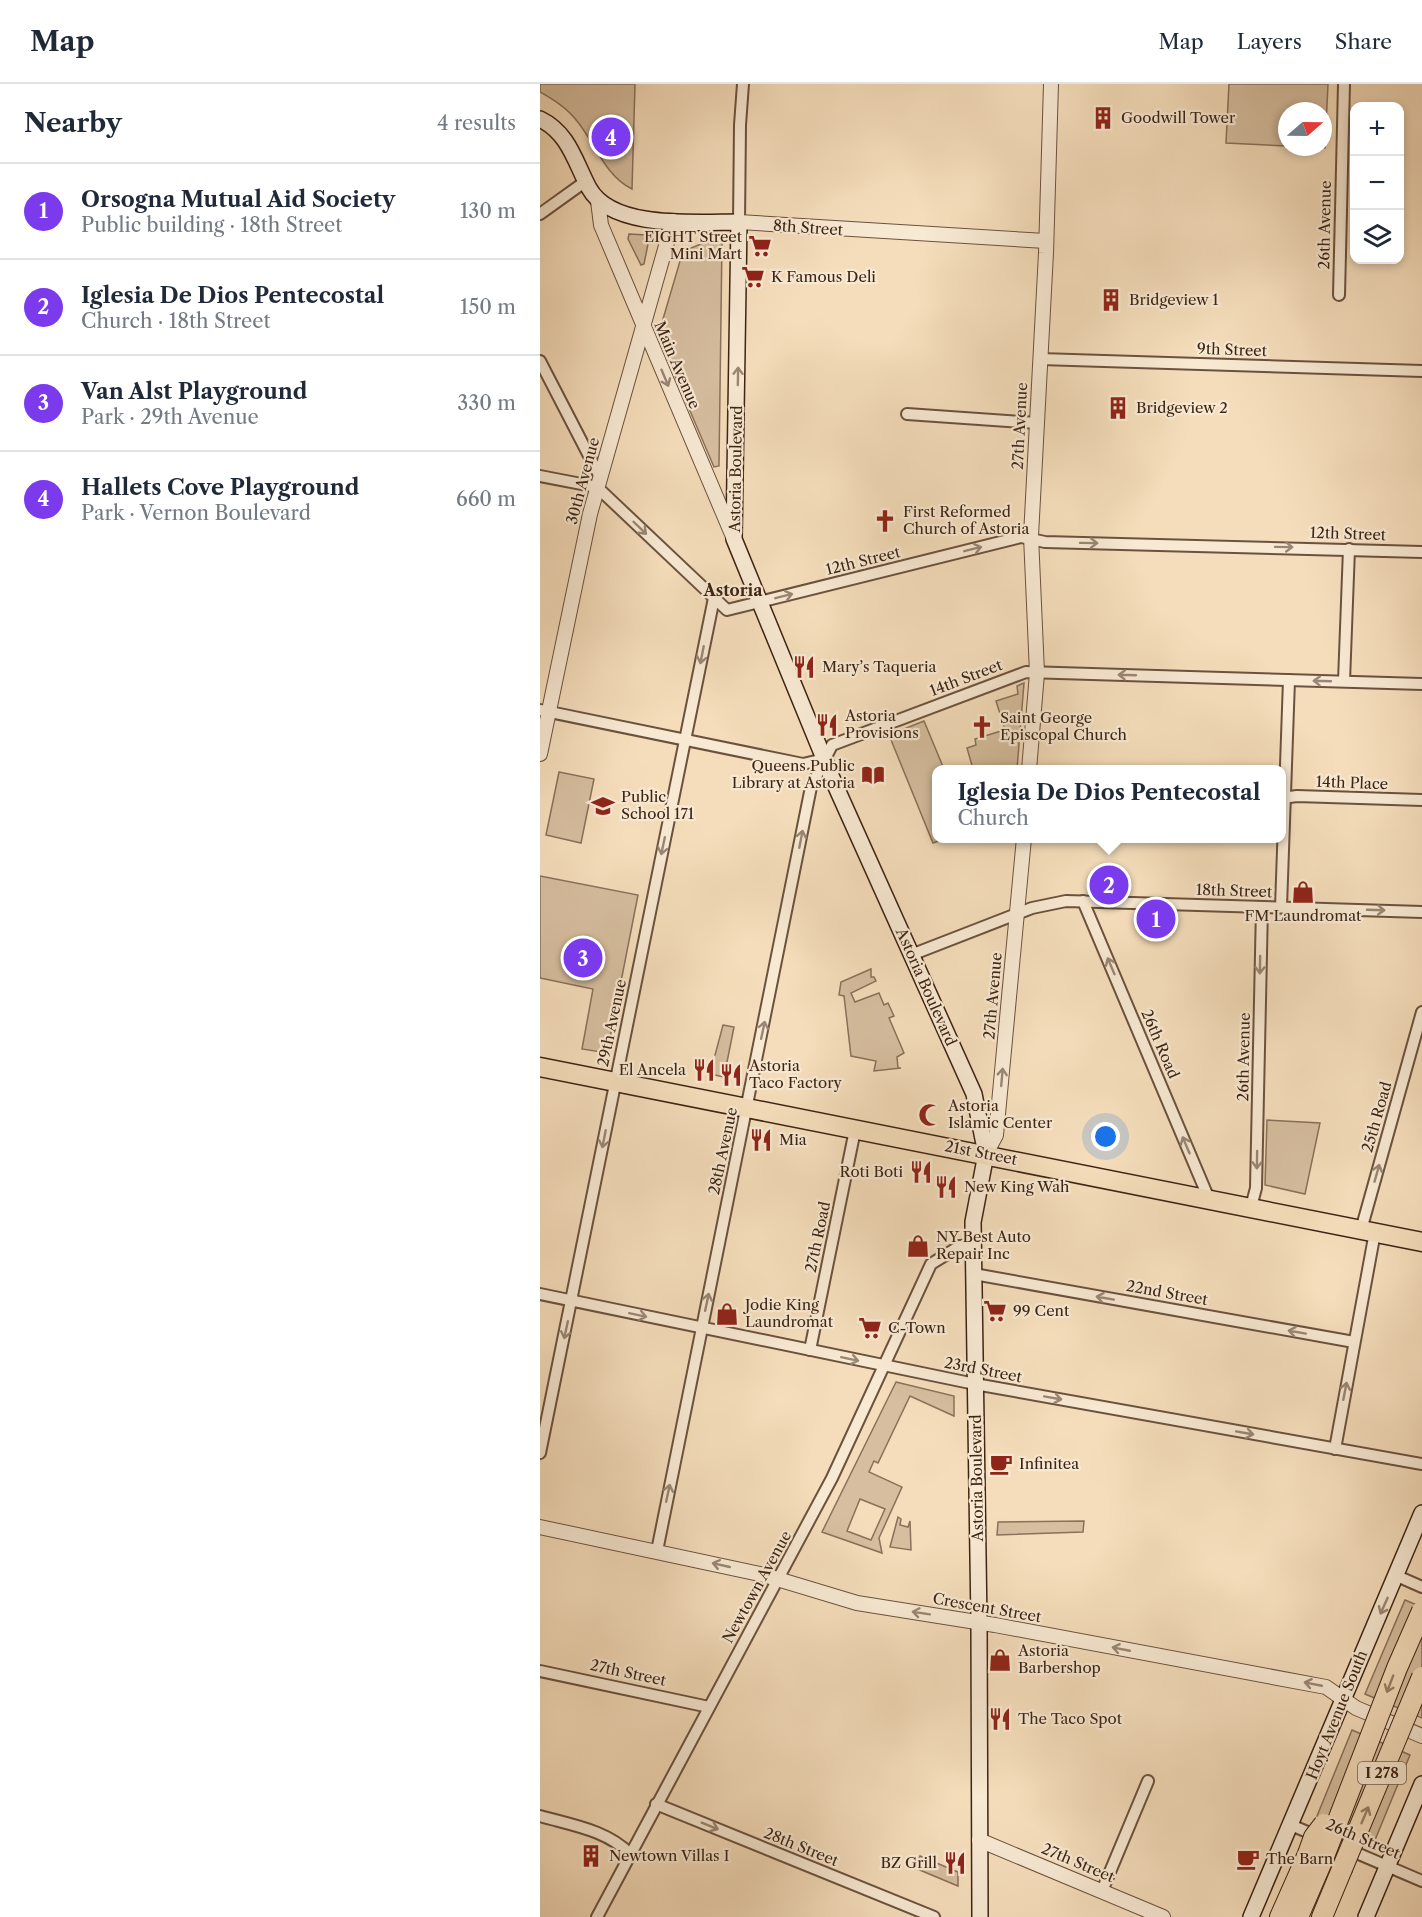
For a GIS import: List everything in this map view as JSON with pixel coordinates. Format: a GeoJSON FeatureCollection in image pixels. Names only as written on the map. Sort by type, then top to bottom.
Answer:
{"type":"FeatureCollection","features":[{"type":"Feature","properties":{"kind":"highway","name":"I 278"},"geometry":{"type":"LineString","coordinates":[[1298,1917],[1315,1856],[1352,1782],[1422,1611]]}},
{"type":"Feature","properties":{"kind":"highway","name":"I 278"},"geometry":{"type":"LineString","coordinates":[[1322,1917],[1422,1677]]}},
{"type":"Feature","properties":{"kind":"highway"},"geometry":{"type":"LineString","coordinates":[[1287,1917],[1315,1856],[1314,1837],[1352,1782]]}},
{"type":"Feature","properties":{"kind":"highway"},"geometry":{"type":"LineString","coordinates":[[1280,1917],[1315,1856]]}},
{"type":"Feature","properties":{"kind":"main road"},"geometry":{"type":"LineString","coordinates":[[540,119],[561,134],[572,150],[598,201]]}},
{"type":"Feature","properties":{"kind":"main road","name":"8th Street"},"geometry":{"type":"LineString","coordinates":[[598,201],[618,214],[673,221],[739,222]]}},
{"type":"Feature","properties":{"kind":"main road","name":"Astoria Boulevard"},"geometry":{"type":"LineString","coordinates":[[739,222],[734,539],[824,759],[974,1094],[986,1154],[973,1222],[979,1623],[980,1917]]}},
{"type":"Feature","properties":{"kind":"main road","name":"21st Street"},"geometry":{"type":"LineString","coordinates":[[540,1066],[1422,1242]]}},
{"type":"Feature","properties":{"kind":"main road","name":"Hoyt Avenue South"},"geometry":{"type":"LineString","coordinates":[[1251,1917],[1422,1513]]}},
{"type":"Feature","properties":{"kind":"main road"},"geometry":{"type":"LineString","coordinates":[[1366,1917],[1422,1784]]}},
{"type":"Feature","properties":{"kind":"street","name":"Astoria Boulevard"},"geometry":{"type":"LineString","coordinates":[[739,222],[740,125],[743,84]]}},
{"type":"Feature","properties":{"kind":"street","name":"27th Avenue"},"geometry":{"type":"LineString","coordinates":[[1029,765],[1037,673],[1031,539],[1052,84]]}},
{"type":"Feature","properties":{"kind":"street","name":"26th Avenue"},"geometry":{"type":"LineString","coordinates":[[1339,295],[1344,84]]}},
{"type":"Feature","properties":{"kind":"street"},"geometry":{"type":"LineString","coordinates":[[540,214],[586,181]]}},
{"type":"Feature","properties":{"kind":"street","name":"Main Avenue"},"geometry":{"type":"LineString","coordinates":[[598,201],[601,225],[734,539]]}},
{"type":"Feature","properties":{"kind":"street","name":"30th Avenue"},"geometry":{"type":"LineString","coordinates":[[540,754],[544,710],[599,482],[673,221]]}},
{"type":"Feature","properties":{"kind":"street","name":"8th Street"},"geometry":{"type":"LineString","coordinates":[[739,222],[1046,241]]}},
{"type":"Feature","properties":{"kind":"street","name":"9th Street"},"geometry":{"type":"LineString","coordinates":[[1040,359],[1422,371]]}},
{"type":"Feature","properties":{"kind":"street"},"geometry":{"type":"LineString","coordinates":[[540,362],[599,482]]}},
{"type":"Feature","properties":{"kind":"street"},"geometry":{"type":"LineString","coordinates":[[907,414],[1037,423]]}},
{"type":"Feature","properties":{"kind":"street"},"geometry":{"type":"LineString","coordinates":[[540,476],[599,482]]}},
{"type":"Feature","properties":{"kind":"street","name":"12th Street"},"geometry":{"type":"LineString","coordinates":[[599,482],[727,610],[1021,537],[1422,552]]}},
{"type":"Feature","properties":{"kind":"street"},"geometry":{"type":"LineString","coordinates":[[712,490],[735,484]]}},
{"type":"Feature","properties":{"kind":"street"},"geometry":{"type":"LineString","coordinates":[[1344,681],[1349,549]]}},
{"type":"Feature","properties":{"kind":"street","name":"29th Avenue"},"geometry":{"type":"LineString","coordinates":[[540,1453],[573,1300],[615,1081],[714,598]]}},
{"type":"Feature","properties":{"kind":"street","name":"14th Street"},"geometry":{"type":"LineString","coordinates":[[824,759],[832,745],[1023,673],[1422,684]]}},
{"type":"Feature","properties":{"kind":"street"},"geometry":{"type":"LineString","coordinates":[[1285,765],[1289,680]]}},
{"type":"Feature","properties":{"kind":"street"},"geometry":{"type":"LineString","coordinates":[[544,710],[803,764],[824,759]]}},
{"type":"Feature","properties":{"kind":"street","name":"28th Avenue"},"geometry":{"type":"LineString","coordinates":[[657,1551],[811,787],[824,759]]}},
{"type":"Feature","properties":{"kind":"street","name":"14th Place"},"geometry":{"type":"LineString","coordinates":[[1286,798],[1422,800]]}},
{"type":"Feature","properties":{"kind":"street","name":"27th Avenue"},"geometry":{"type":"LineString","coordinates":[[986,1154],[996,1135],[1024,843]]}},
{"type":"Feature","properties":{"kind":"street"},"geometry":{"type":"LineString","coordinates":[[1281,907],[1282,843]]}},
{"type":"Feature","properties":{"kind":"street","name":"18th Street"},"geometry":{"type":"LineString","coordinates":[[911,955],[1050,903],[1083,901],[1422,912]]}},
{"type":"Feature","properties":{"kind":"street","name":"26th Road"},"geometry":{"type":"LineString","coordinates":[[1083,901],[1209,1199]]}},
{"type":"Feature","properties":{"kind":"street","name":"26th Avenue"},"geometry":{"type":"LineString","coordinates":[[1251,1208],[1256,1188],[1262,907]]}},
{"type":"Feature","properties":{"kind":"street","name":"25th Road"},"geometry":{"type":"LineString","coordinates":[[1335,1449],[1354,1342],[1368,1231],[1422,1012]]}},
{"type":"Feature","properties":{"kind":"street","name":"27th Road"},"geometry":{"type":"LineString","coordinates":[[810,1350],[855,1130]]}},
{"type":"Feature","properties":{"kind":"street","name":"Newtown Avenue"},"geometry":{"type":"LineString","coordinates":[[597,1917],[832,1478],[931,1264],[960,1246],[974,1245]]}},
{"type":"Feature","properties":{"kind":"street","name":"22nd Street"},"geometry":{"type":"LineString","coordinates":[[974,1274],[1354,1342]]}},
{"type":"Feature","properties":{"kind":"street","name":"23rd Street"},"geometry":{"type":"LineString","coordinates":[[540,1294],[975,1384],[1422,1464]]}},
{"type":"Feature","properties":{"kind":"street","name":"Crescent Street"},"geometry":{"type":"LineString","coordinates":[[540,1527],[778,1579],[856,1603],[979,1623],[1326,1687],[1356,1708],[1422,1736]]}},
{"type":"Feature","properties":{"kind":"street"},"geometry":{"type":"LineString","coordinates":[[1397,1576],[1422,1587]]}},
{"type":"Feature","properties":{"kind":"street","name":"27th Street"},"geometry":{"type":"LineString","coordinates":[[540,1671],[709,1707]]}},
{"type":"Feature","properties":{"kind":"street"},"geometry":{"type":"LineString","coordinates":[[1102,1891],[1148,1781]]}},
{"type":"Feature","properties":{"kind":"street","name":"28th Street"},"geometry":{"type":"LineString","coordinates":[[656,1804],[934,1917]]}},
{"type":"Feature","properties":{"kind":"street"},"geometry":{"type":"LineString","coordinates":[[540,1816],[601,1834],[619,1843],[630,1854]]}},
{"type":"Feature","properties":{"kind":"street","name":"26th Street"},"geometry":{"type":"LineString","coordinates":[[1291,1825],[1422,1881]]}},
{"type":"Feature","properties":{"kind":"street","name":"27th Street"},"geometry":{"type":"LineString","coordinates":[[979,1840],[1163,1917]]}},
{"type":"Feature","properties":{"kind":"shaded area"},"geometry":{"type":"Polygon","coordinates":[[[540,84],[635,84],[632,189],[607,168],[573,116],[540,92],[540,84]]]}},
{"type":"Feature","properties":{"kind":"shaded area"},"geometry":{"type":"Polygon","coordinates":[[[1229,84],[1328,84],[1327,102],[1278,102],[1278,146],[1226,143],[1229,84]]]}},
{"type":"Feature","properties":{"kind":"shaded area"},"geometry":{"type":"Polygon","coordinates":[[[629,234],[647,235],[649,239],[644,264],[641,265],[628,239],[629,234]]]}},
{"type":"Feature","properties":{"kind":"shaded area"},"geometry":{"type":"Polygon","coordinates":[[[708,241],[722,241],[719,466],[714,467],[658,336],[680,261],[691,248],[708,241]]]}},
{"type":"Feature","properties":{"kind":"shaded area"},"geometry":{"type":"Polygon","coordinates":[[[1024,683],[1017,765],[972,765],[967,748],[976,745],[975,739],[1001,731],[1002,734],[1006,733],[996,701],[1018,694],[1017,686],[1024,683]]]}},
{"type":"Feature","properties":{"kind":"shaded area"},"geometry":{"type":"Polygon","coordinates":[[[924,721],[942,765],[932,765],[932,841],[889,735],[924,721]]]}},
{"type":"Feature","properties":{"kind":"shaded area"},"geometry":{"type":"Polygon","coordinates":[[[559,772],[594,779],[581,843],[546,835],[559,772]]]}},
{"type":"Feature","properties":{"kind":"shaded area"},"geometry":{"type":"Polygon","coordinates":[[[540,876],[638,895],[607,1053],[582,1049],[593,989],[540,978],[540,876]]]}},
{"type":"Feature","properties":{"kind":"shaded area"},"geometry":{"type":"Polygon","coordinates":[[[871,969],[871,977],[874,977],[876,981],[851,993],[855,1002],[879,993],[884,1005],[888,1003],[894,1016],[889,1018],[904,1053],[897,1057],[898,1068],[901,1068],[874,1071],[876,1061],[851,1056],[844,996],[839,995],[841,982],[871,969]]]}},
{"type":"Feature","properties":{"kind":"shaded area"},"geometry":{"type":"Polygon","coordinates":[[[723,1025],[734,1027],[724,1077],[710,1074],[723,1025]]]}},
{"type":"Feature","properties":{"kind":"shaded area"},"geometry":{"type":"Polygon","coordinates":[[[1267,1120],[1320,1123],[1305,1194],[1265,1185],[1267,1120]]]}},
{"type":"Feature","properties":{"kind":"shaded area"},"geometry":{"type":"Polygon","coordinates":[[[896,1382],[954,1396],[954,1416],[910,1396],[878,1463],[874,1461],[869,1472],[902,1487],[879,1538],[882,1553],[822,1532],[896,1382]],[[860,1499],[847,1531],[871,1540],[885,1509],[860,1499]]]}},
{"type":"Feature","properties":{"kind":"shaded area"},"geometry":{"type":"Polygon","coordinates":[[[898,1517],[901,1519],[900,1525],[908,1527],[910,1521],[911,1550],[890,1547],[898,1517]]]}},
{"type":"Feature","properties":{"kind":"shaded area"},"geometry":{"type":"Polygon","coordinates":[[[1084,1521],[1083,1532],[997,1535],[998,1522],[1084,1521]]]}},
{"type":"Feature","properties":{"kind":"shaded area"},"geometry":{"type":"Polygon","coordinates":[[[1405,1600],[1422,1607],[1422,1718],[1365,1694],[1405,1600]]]}},
{"type":"Feature","properties":{"kind":"shaded area"},"geometry":{"type":"Polygon","coordinates":[[[1352,1730],[1410,1755],[1375,1840],[1317,1816],[1352,1730]]]}},
{"type":"Feature","properties":{"kind":"shaded area"},"geometry":{"type":"Polygon","coordinates":[[[920,1856],[958,1872],[958,1886],[915,1868],[920,1856]]]}},
{"type":"Feature","properties":{"kind":"place","name":"Goodwill Tower"},"geometry":{"type":"Point","coordinates":[1103,118]}},
{"type":"Feature","properties":{"kind":"place","name":"Hallets Cove Playground"},"geometry":{"type":"Point","coordinates":[611,137]}},
{"type":"Feature","properties":{"kind":"place","name":"EIGHT Street Mini Mart"},"geometry":{"type":"Point","coordinates":[760,246]}},
{"type":"Feature","properties":{"kind":"place","name":"K Famous Deli"},"geometry":{"type":"Point","coordinates":[753,277]}},
{"type":"Feature","properties":{"kind":"place","name":"Bridgeview 1"},"geometry":{"type":"Point","coordinates":[1111,300]}},
{"type":"Feature","properties":{"kind":"place","name":"Bridgeview 2"},"geometry":{"type":"Point","coordinates":[1118,408]}},
{"type":"Feature","properties":{"kind":"place","name":"First Reformed Church of Astoria"},"geometry":{"type":"Point","coordinates":[885,521]}},
{"type":"Feature","properties":{"kind":"place","name":"Mary’s Taqueria"},"geometry":{"type":"Point","coordinates":[804,667]}},
{"type":"Feature","properties":{"kind":"place","name":"Astoria Provisions"},"geometry":{"type":"Point","coordinates":[827,725]}},
{"type":"Feature","properties":{"kind":"place","name":"Saint George Episcopal Church"},"geometry":{"type":"Point","coordinates":[982,727]}},
{"type":"Feature","properties":{"kind":"place","name":"Queens Public Library at Astoria"},"geometry":{"type":"Point","coordinates":[873,775]}},
{"type":"Feature","properties":{"kind":"place","name":"Public School 171"},"geometry":{"type":"Point","coordinates":[603,806]}},
{"type":"Feature","properties":{"kind":"place","name":"Iglesia De Dios Pentecostal"},"geometry":{"type":"Point","coordinates":[1109,885]}},
{"type":"Feature","properties":{"kind":"place","name":"FM Laundromat"},"geometry":{"type":"Point","coordinates":[1303,892]}},
{"type":"Feature","properties":{"kind":"place","name":"Orsogna Mutual Aid Society"},"geometry":{"type":"Point","coordinates":[1156,919]}},
{"type":"Feature","properties":{"kind":"place","name":"Van Alst Playground"},"geometry":{"type":"Point","coordinates":[583,958]}},
{"type":"Feature","properties":{"kind":"place","name":"El Ancela"},"geometry":{"type":"Point","coordinates":[704,1070]}},
{"type":"Feature","properties":{"kind":"place","name":"Astoria Taco Factory"},"geometry":{"type":"Point","coordinates":[731,1075]}},
{"type":"Feature","properties":{"kind":"place","name":"Astoria Islamic Center"},"geometry":{"type":"Point","coordinates":[930,1115]}},
{"type":"Feature","properties":{"kind":"place","name":"Mia"},"geometry":{"type":"Point","coordinates":[761,1140]}},
{"type":"Feature","properties":{"kind":"place","name":"Roti Boti"},"geometry":{"type":"Point","coordinates":[921,1172]}},
{"type":"Feature","properties":{"kind":"place","name":"New King Wah"},"geometry":{"type":"Point","coordinates":[946,1187]}},
{"type":"Feature","properties":{"kind":"place","name":"NY Best Auto Repair Inc"},"geometry":{"type":"Point","coordinates":[918,1246]}},
{"type":"Feature","properties":{"kind":"place","name":"99 Cent"},"geometry":{"type":"Point","coordinates":[995,1311]}},
{"type":"Feature","properties":{"kind":"place","name":"Jodie King Laundromat"},"geometry":{"type":"Point","coordinates":[727,1314]}},
{"type":"Feature","properties":{"kind":"place","name":"C-Town"},"geometry":{"type":"Point","coordinates":[870,1328]}},
{"type":"Feature","properties":{"kind":"place","name":"Infinitea"},"geometry":{"type":"Point","coordinates":[1001,1464]}},
{"type":"Feature","properties":{"kind":"place","name":"Astoria Barbershop"},"geometry":{"type":"Point","coordinates":[1000,1660]}},
{"type":"Feature","properties":{"kind":"place","name":"The Taco Spot"},"geometry":{"type":"Point","coordinates":[1000,1719]}},
{"type":"Feature","properties":{"kind":"place","name":"Newtown Villas I"},"geometry":{"type":"Point","coordinates":[591,1856]}},
{"type":"Feature","properties":{"kind":"place","name":"The Barn"},"geometry":{"type":"Point","coordinates":[1248,1859]}},
{"type":"Feature","properties":{"kind":"place","name":"BZ Grill"},"geometry":{"type":"Point","coordinates":[955,1863]}},
{"type":"Feature","properties":{"kind":"district","name":"Astoria"},"geometry":{"type":"Point","coordinates":[733,590]}}]}
